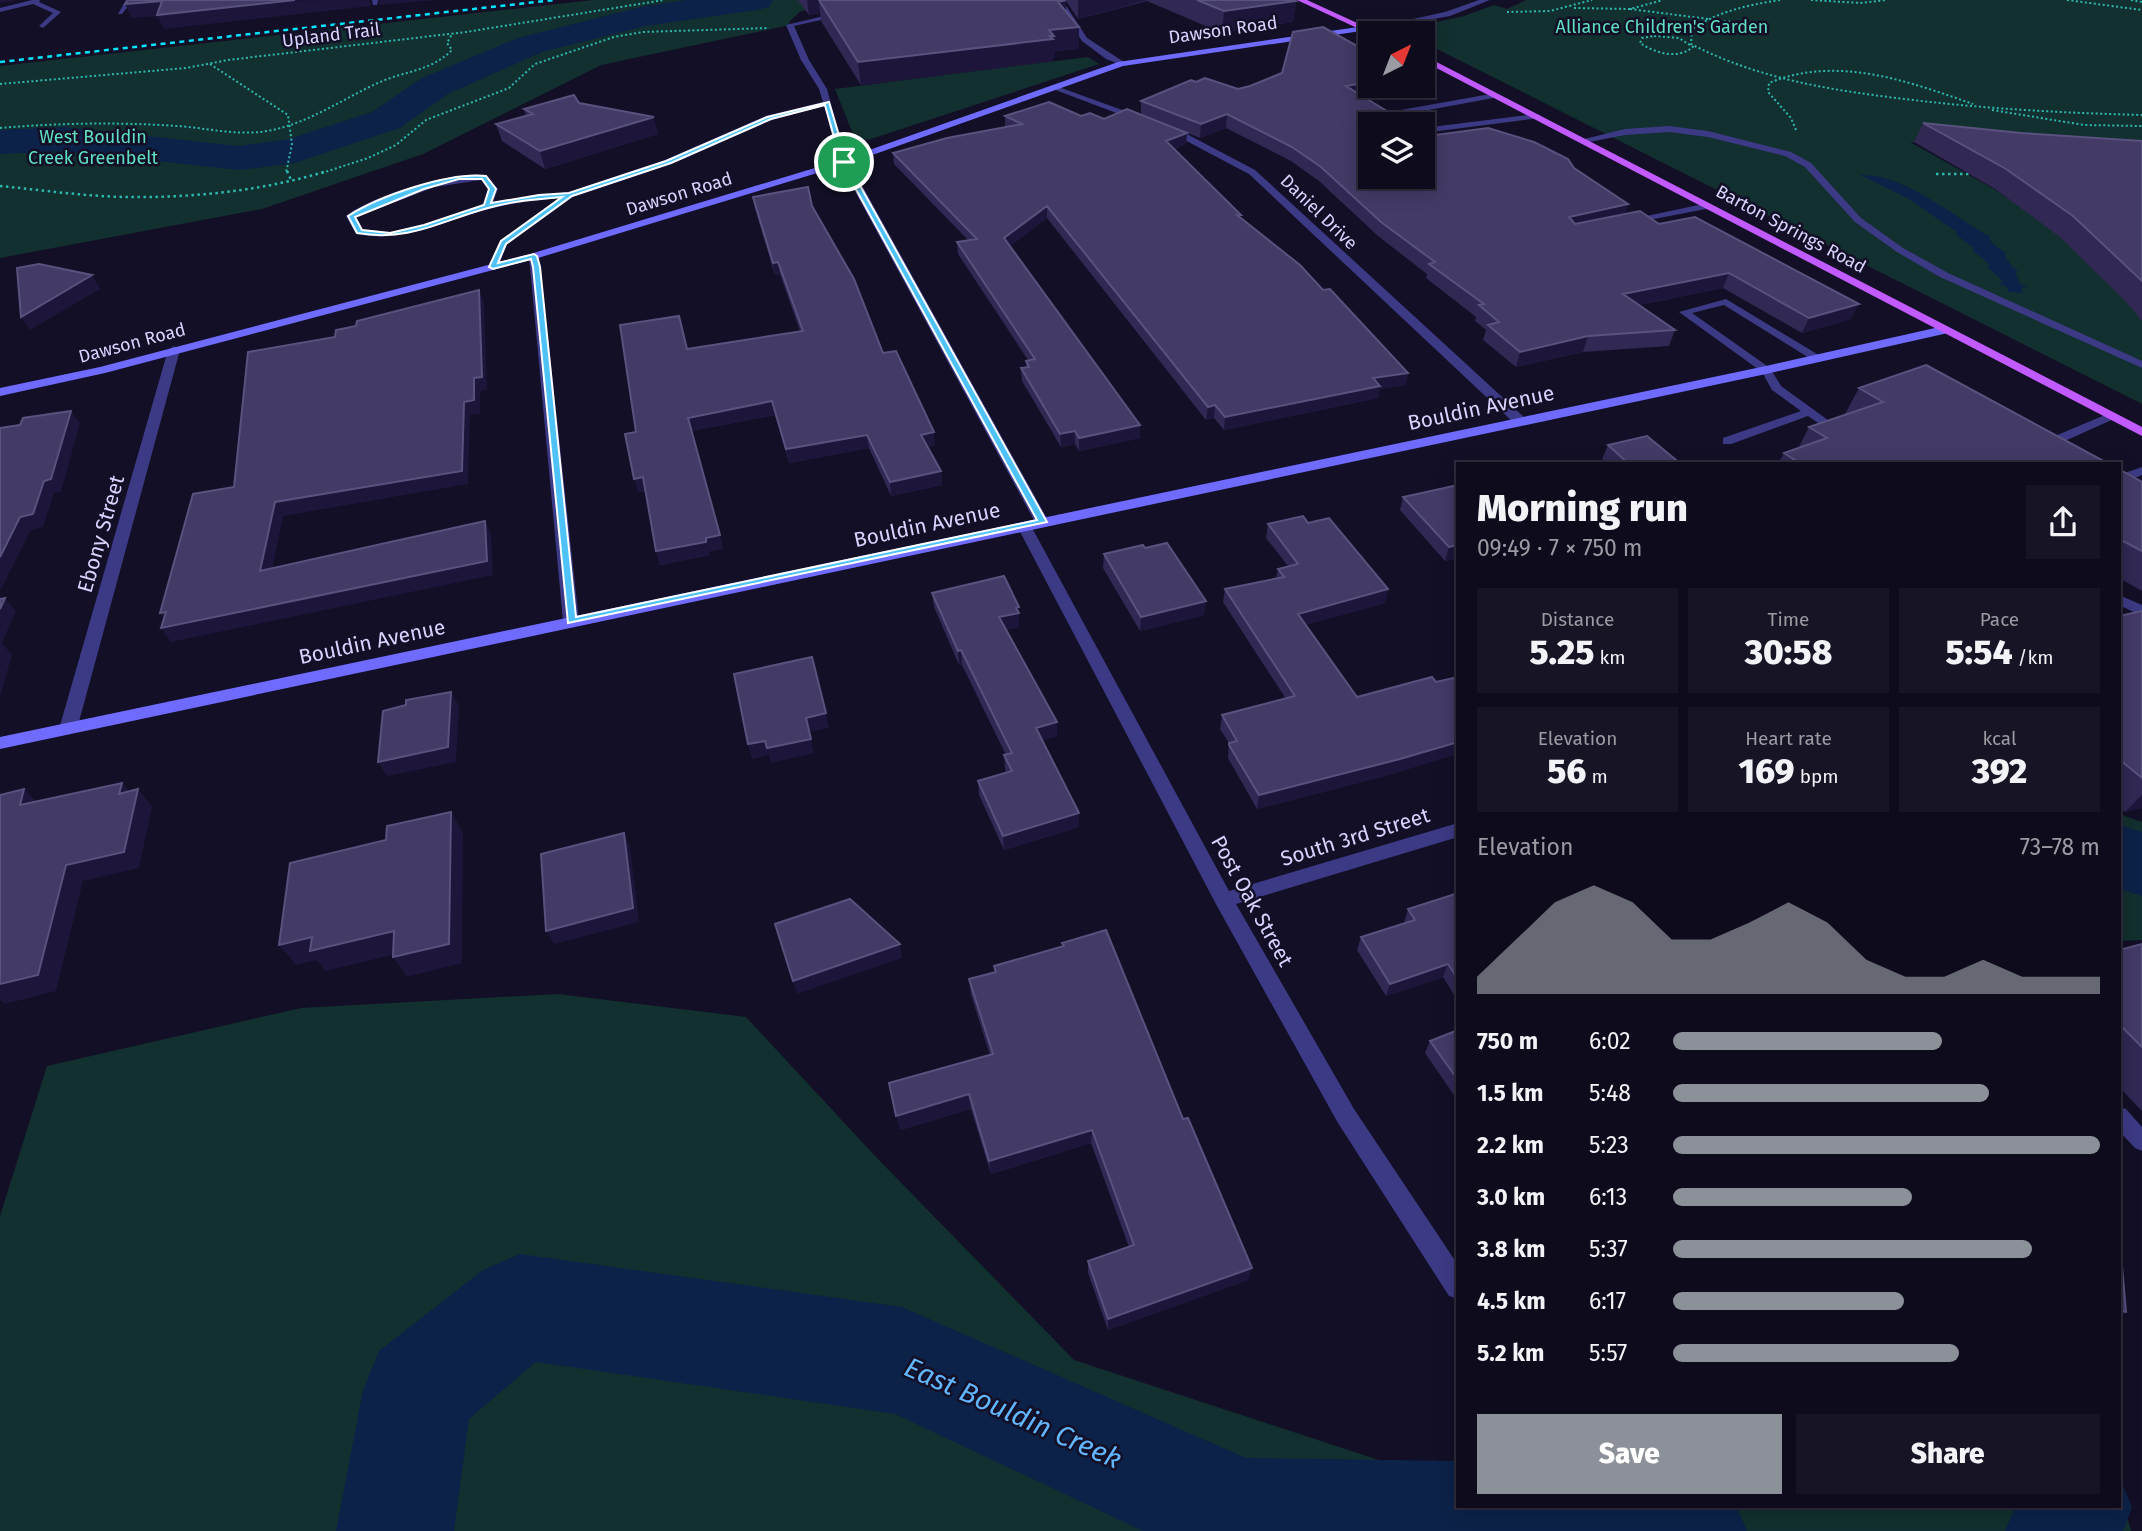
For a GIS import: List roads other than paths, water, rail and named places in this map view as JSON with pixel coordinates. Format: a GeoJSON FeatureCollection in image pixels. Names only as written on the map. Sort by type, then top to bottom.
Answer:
{"type":"FeatureCollection","features":[{"type":"Feature","properties":{"kind":"main road"},"geometry":{"type":"LineString","coordinates":[[1301,0],[1358,26]]}},
{"type":"Feature","properties":{"kind":"main road","name":"Barton Springs Road"},"geometry":{"type":"LineString","coordinates":[[1435,64],[2142,432]]}},
{"type":"Feature","properties":{"kind":"street"},"geometry":{"type":"LineString","coordinates":[[1410,21],[1447,14],[1486,0]]}},
{"type":"Feature","properties":{"kind":"street","name":"Dawson Road"},"geometry":{"type":"LineString","coordinates":[[0,392],[174,350],[534,256],[844,162],[1121,64],[1358,33]]}},
{"type":"Feature","properties":{"kind":"street","name":"Daniel Drive"},"geometry":{"type":"LineString","coordinates":[[1056,88],[1180,134],[1252,172],[1520,421]]}},
{"type":"Feature","properties":{"kind":"street","name":"Post Oak Street"},"geometry":{"type":"LineString","coordinates":[[844,162],[1033,524],[1224,900],[1346,1116],[1456,1284]]}},
{"type":"Feature","properties":{"kind":"street"},"geometry":{"type":"LineString","coordinates":[[534,256],[571,621]]}},
{"type":"Feature","properties":{"kind":"street","name":"Bouldin Avenue"},"geometry":{"type":"LineString","coordinates":[[0,743],[1818,359],[1944,330]]}},
{"type":"Feature","properties":{"kind":"street","name":"Ebony Street"},"geometry":{"type":"LineString","coordinates":[[68,729],[174,350]]}},
{"type":"Feature","properties":{"kind":"street","name":"South 3rd Street"},"geometry":{"type":"LineString","coordinates":[[1224,900],[1456,831]]}},
{"type":"Feature","properties":{"kind":"lane"},"geometry":{"type":"LineString","coordinates":[[120,13],[130,0]]}},
{"type":"Feature","properties":{"kind":"lane"},"geometry":{"type":"LineString","coordinates":[[1058,0],[1076,32],[1090,48],[1121,64]]}},
{"type":"Feature","properties":{"kind":"lane"},"geometry":{"type":"LineString","coordinates":[[0,10],[35,1],[58,12],[44,26]]}},
{"type":"Feature","properties":{"kind":"lane"},"geometry":{"type":"LineString","coordinates":[[844,162],[823,89],[805,60],[790,25],[824,16],[849,14]]}},
{"type":"Feature","properties":{"kind":"lane"},"geometry":{"type":"LineString","coordinates":[[1403,112],[1496,95]]}},
{"type":"Feature","properties":{"kind":"lane"},"geometry":{"type":"LineString","coordinates":[[487,206],[492,189],[483,177],[459,177],[421,187],[351,216],[359,232],[390,235],[426,227],[487,206],[570,195],[668,162],[769,118],[827,103]]}},
{"type":"Feature","properties":{"kind":"lane"},"geometry":{"type":"LineString","coordinates":[[1435,129],[1537,116]]}},
{"type":"Feature","properties":{"kind":"lane"},"geometry":{"type":"LineString","coordinates":[[1584,140],[1625,132],[1669,129],[1731,139],[1788,155],[1808,165],[1858,220],[1899,250],[1944,275],[2142,365]]}},
{"type":"Feature","properties":{"kind":"lane"},"geometry":{"type":"LineString","coordinates":[[493,267],[503,243],[570,195]]}},
{"type":"Feature","properties":{"kind":"lane"},"geometry":{"type":"LineString","coordinates":[[1611,225],[1708,206]]}},
{"type":"Feature","properties":{"kind":"lane"},"geometry":{"type":"LineString","coordinates":[[1818,359],[1726,302],[1685,312],[1766,370],[1776,388],[1828,425]]}},
{"type":"Feature","properties":{"kind":"lane"},"geometry":{"type":"LineString","coordinates":[[1727,441],[1810,412]]}},
{"type":"Feature","properties":{"kind":"lane"},"geometry":{"type":"LineString","coordinates":[[2031,428],[2054,441],[2112,416]]}},
{"type":"Feature","properties":{"kind":"lane"},"geometry":{"type":"LineString","coordinates":[[2121,479],[2142,471]]}},
{"type":"Feature","properties":{"kind":"lane"},"geometry":{"type":"LineString","coordinates":[[2121,480],[2142,491]]}},
{"type":"Feature","properties":{"kind":"lane"},"geometry":{"type":"LineString","coordinates":[[2121,599],[2142,611]]}},
{"type":"Feature","properties":{"kind":"lane"},"geometry":{"type":"LineString","coordinates":[[2121,1118],[2142,1141]]}},
{"type":"Feature","properties":{"kind":"water"},"geometry":{"type":"Polygon","coordinates":[[[1860,175],[1877,176],[1910,188],[1990,236],[1990,240],[2007,254],[2004,254],[2012,267],[2019,271],[2015,271],[2020,283],[2028,288],[2022,287],[2022,293],[2008,292],[2007,287],[1998,283],[2004,282],[1987,267],[1990,266],[1986,261],[1972,250],[1975,249],[1955,234],[1958,233],[1909,199],[1860,175]]]}},
{"type":"Feature","properties":{"kind":"waterway"},"geometry":{"type":"LineString","coordinates":[[0,142],[65,139],[239,158],[295,151],[386,120],[435,86],[530,45],[645,16],[757,0]]}},
{"type":"Feature","properties":{"kind":"waterway"},"geometry":{"type":"LineString","coordinates":[[0,139],[10,141]]}},
{"type":"Feature","properties":{"kind":"waterway","name":"East Bouldin Creek"},"geometry":{"type":"LineString","coordinates":[[2121,858],[2142,864]]}},
{"type":"Feature","properties":{"kind":"waterway","name":"East Bouldin Creek"},"geometry":{"type":"LineString","coordinates":[[395,1531],[418,1390],[520,1307],[902,1361],[1243,1517],[1612,1521],[1688,1531]]}},
{"type":"Feature","properties":{"kind":"waterway","name":"East Bouldin Creek"},"geometry":{"type":"LineString","coordinates":[[2064,1531],[2074,1508]]}},
{"type":"Feature","properties":{"kind":"railway"},"geometry":{"type":"LineString","coordinates":[[0,62],[554,0]]}},
{"type":"Feature","properties":{"kind":"park label","name":"Alliance Children's Garden"},"geometry":{"type":"Point","coordinates":[1662,27]}},
{"type":"Feature","properties":{"kind":"park label","name":"West Bouldin Creek Greenbelt"},"geometry":{"type":"Point","coordinates":[93,147]}}]}
